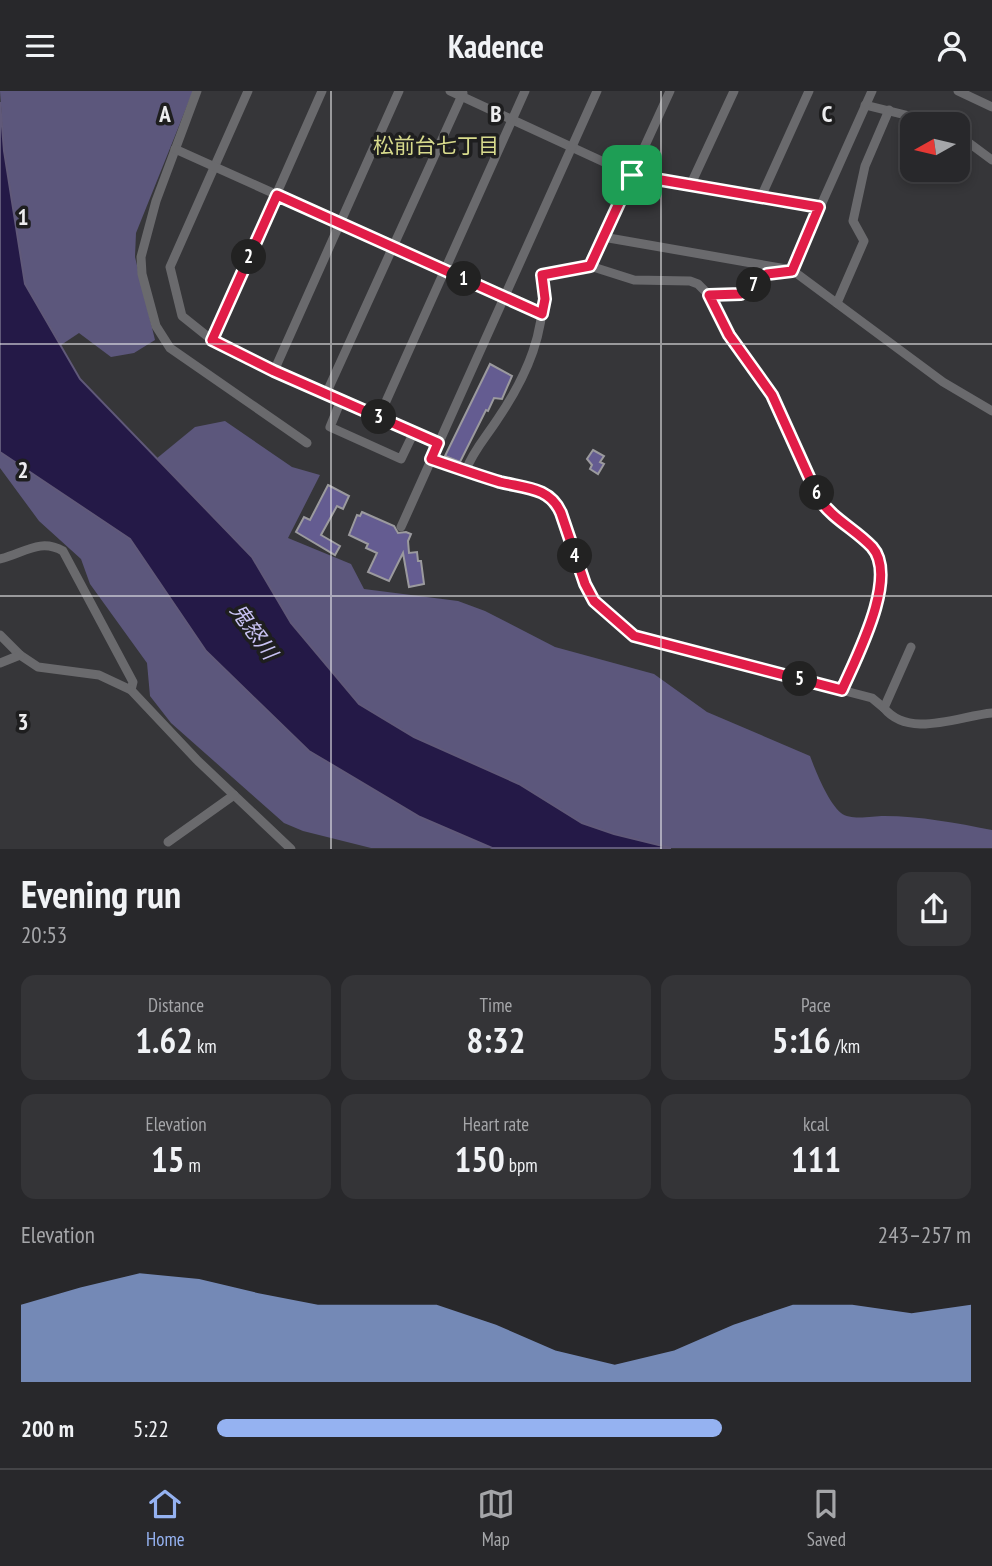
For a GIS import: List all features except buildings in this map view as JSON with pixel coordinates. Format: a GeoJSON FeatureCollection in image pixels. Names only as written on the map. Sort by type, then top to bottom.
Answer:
{"type":"FeatureCollection","features":[{"type":"Feature","properties":{"kind":"street"},"geometry":{"type":"LineString","coordinates":[[197,91],[156,201],[141,257],[142,274],[156,326],[170,348],[307,443]]}},
{"type":"Feature","properties":{"kind":"street"},"geometry":{"type":"LineString","coordinates":[[247,91],[170,267],[182,316],[212,340],[274,371],[438,443]]}},
{"type":"Feature","properties":{"kind":"street"},"geometry":{"type":"LineString","coordinates":[[212,340],[322,91]]}},
{"type":"Feature","properties":{"kind":"street"},"geometry":{"type":"LineString","coordinates":[[274,371],[399,91]]}},
{"type":"Feature","properties":{"kind":"street"},"geometry":{"type":"LineString","coordinates":[[450,91],[463,94],[512,120],[632,175],[819,207]]}},
{"type":"Feature","properties":{"kind":"street"},"geometry":{"type":"LineString","coordinates":[[379,417],[526,91]]}},
{"type":"Feature","properties":{"kind":"street"},"geometry":{"type":"LineString","coordinates":[[401,527],[597,91]]}},
{"type":"Feature","properties":{"kind":"street"},"geometry":{"type":"LineString","coordinates":[[590,266],[670,91]]}},
{"type":"Feature","properties":{"kind":"street"},"geometry":{"type":"LineString","coordinates":[[690,186],[734,91]]}},
{"type":"Feature","properties":{"kind":"street"},"geometry":{"type":"LineString","coordinates":[[792,271],[872,91]]}},
{"type":"Feature","properties":{"kind":"street"},"geometry":{"type":"LineString","coordinates":[[958,91],[992,107]]}},
{"type":"Feature","properties":{"kind":"street"},"geometry":{"type":"LineString","coordinates":[[761,197],[807,92]]}},
{"type":"Feature","properties":{"kind":"street"},"geometry":{"type":"LineString","coordinates":[[326,394],[463,94]]}},
{"type":"Feature","properties":{"kind":"street"},"geometry":{"type":"LineString","coordinates":[[865,105],[900,113]]}},
{"type":"Feature","properties":{"kind":"street"},"geometry":{"type":"LineString","coordinates":[[837,303],[864,241],[853,221],[865,166],[889,110]]}},
{"type":"Feature","properties":{"kind":"street"},"geometry":{"type":"LineString","coordinates":[[970,144],[992,160]]}},
{"type":"Feature","properties":{"kind":"street"},"geometry":{"type":"LineString","coordinates":[[175,149],[542,314]]}},
{"type":"Feature","properties":{"kind":"street"},"geometry":{"type":"LineString","coordinates":[[603,237],[792,271],[943,382],[992,411]]}},
{"type":"Feature","properties":{"kind":"street"},"geometry":{"type":"LineString","coordinates":[[466,470],[474,451],[522,382],[536,348],[545,299],[542,275],[590,266],[634,280],[690,281],[698,284],[709,295],[729,335],[772,395],[819,499],[829,513],[873,548],[879,561],[881,583],[868,633],[842,690]]}},
{"type":"Feature","properties":{"kind":"street"},"geometry":{"type":"LineString","coordinates":[[709,295],[741,294],[767,274],[792,271]]}},
{"type":"Feature","properties":{"kind":"street"},"geometry":{"type":"LineString","coordinates":[[341,400],[330,427],[401,460],[414,432]]}},
{"type":"Feature","properties":{"kind":"street"},"geometry":{"type":"LineString","coordinates":[[431,459],[499,481],[531,487],[557,503],[585,584],[594,601],[634,636],[872,698],[891,716],[902,722],[914,724],[992,713]]}},
{"type":"Feature","properties":{"kind":"street"},"geometry":{"type":"LineString","coordinates":[[0,559],[42,544],[51,544],[63,551],[133,682],[131,689]]}},
{"type":"Feature","properties":{"kind":"street"},"geometry":{"type":"LineString","coordinates":[[0,635],[20,655],[38,667],[99,675],[131,689],[181,744],[291,849]]}},
{"type":"Feature","properties":{"kind":"street"},"geometry":{"type":"LineString","coordinates":[[884,708],[911,647]]}},
{"type":"Feature","properties":{"kind":"street"},"geometry":{"type":"LineString","coordinates":[[0,663],[20,655]]}},
{"type":"Feature","properties":{"kind":"street"},"geometry":{"type":"LineString","coordinates":[[168,842],[234,795]]}},
{"type":"Feature","properties":{"kind":"shaded area"},"geometry":{"type":"Polygon","coordinates":[[[0,91],[193,91],[136,233],[135,257],[155,340],[134,353],[111,357],[79,333],[61,345],[25,284],[4,151],[0,91]]]}},
{"type":"Feature","properties":{"kind":"shaded area"},"geometry":{"type":"Polygon","coordinates":[[[225,421],[292,467],[320,475],[288,538],[351,564],[364,589],[458,601],[485,611],[555,647],[654,674],[707,712],[810,756],[827,794],[841,813],[856,817],[911,817],[992,830],[992,848],[671,848],[582,823],[519,784],[414,737],[359,704],[291,623],[252,557],[156,459],[195,427],[225,421]]]}},
{"type":"Feature","properties":{"kind":"shaded area"},"geometry":{"type":"Polygon","coordinates":[[[0,452],[130,539],[206,651],[384,795],[420,817],[492,848],[371,848],[303,831],[284,823],[171,723],[150,696],[147,663],[90,584],[81,559],[39,521],[0,468],[0,452]]]}},
{"type":"Feature","properties":{"kind":"water","name":"鬼怒川"},"geometry":{"type":"Polygon","coordinates":[[[0,102],[4,151],[25,284],[80,379],[252,557],[291,623],[359,704],[414,737],[519,784],[582,823],[671,848],[492,848],[420,817],[309,751],[206,651],[130,539],[0,452],[0,102]]]}},
{"type":"Feature","properties":{"kind":"district","name":"松前台七丁目"},"geometry":{"type":"Point","coordinates":[436,145]}},
{"type":"Feature","properties":{"kind":"route"},"geometry":{"type":"LineString","coordinates":[[632,175],[819,207],[792,271],[773,271],[741,294],[709,295],[729,335],[772,395],[819,499],[829,513],[873,548],[879,561],[881,583],[868,633],[842,690],[634,636],[609,617],[594,601],[585,584],[557,503],[550,497],[531,487],[499,481],[431,459],[438,443],[274,371],[212,340],[277,195],[542,314],[545,299],[542,275],[590,266],[632,175]]}}]}
